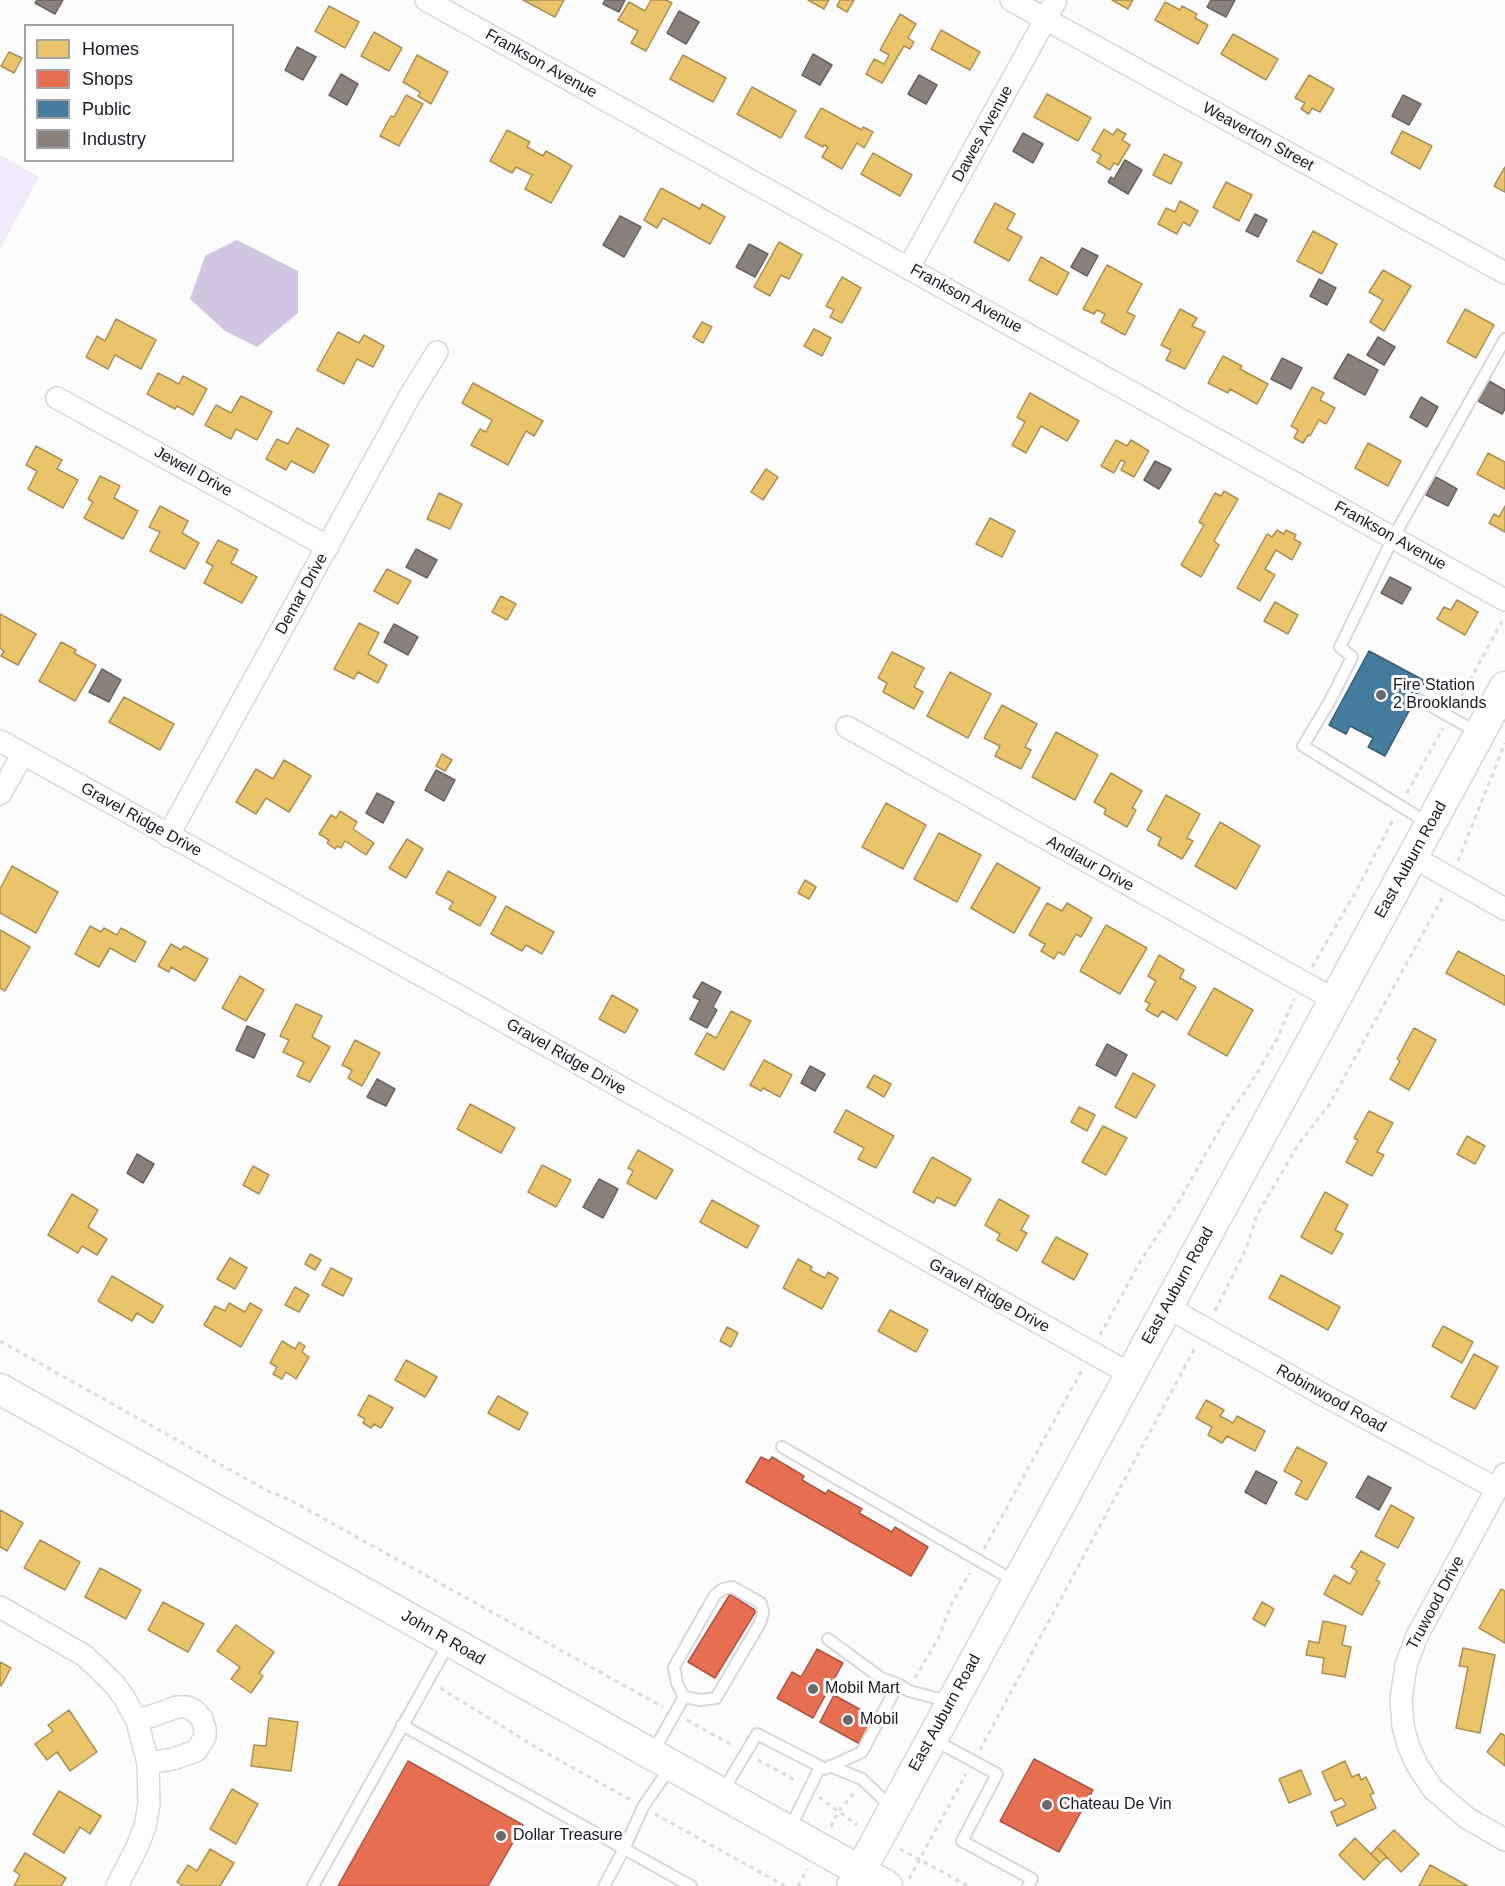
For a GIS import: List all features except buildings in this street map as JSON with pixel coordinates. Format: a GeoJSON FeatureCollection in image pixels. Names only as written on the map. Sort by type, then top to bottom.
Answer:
{"type":"FeatureCollection","features":[{"type":"Feature","properties":{"kind":"main road","name":"East Auburn Road"},"geometry":{"type":"LineString","coordinates":[[856,1879],[1413,857],[1431,825],[1493,738],[1505,687]]}},
{"type":"Feature","properties":{"kind":"main road","name":"John R Road"},"geometry":{"type":"LineString","coordinates":[[0,1389],[789,1832],[856,1879],[887,1886]]}},
{"type":"Feature","properties":{"kind":"street","name":"Frankson Avenue"},"geometry":{"type":"LineString","coordinates":[[426,0],[1393,538],[1504,610]]}},
{"type":"Feature","properties":{"kind":"street","name":"Weaverton Street"},"geometry":{"type":"LineString","coordinates":[[1011,0],[1505,273]]}},
{"type":"Feature","properties":{"kind":"street","name":"Dawes Avenue"},"geometry":{"type":"LineString","coordinates":[[909,267],[1056,0]]}},
{"type":"Feature","properties":{"kind":"street","name":"Demar Drive"},"geometry":{"type":"LineString","coordinates":[[168,836],[411,394],[437,352]]}},
{"type":"Feature","properties":{"kind":"street","name":"Jewell Drive"},"geometry":{"type":"LineString","coordinates":[[57,398],[328,547]]}},
{"type":"Feature","properties":{"kind":"street","name":"Andlaur Drive"},"geometry":{"type":"LineString","coordinates":[[847,727],[1335,1000]]}},
{"type":"Feature","properties":{"kind":"street","name":"Gravel Ridge Drive"},"geometry":{"type":"LineString","coordinates":[[0,741],[1130,1374]]}},
{"type":"Feature","properties":{"kind":"street"},"geometry":{"type":"LineString","coordinates":[[0,794],[22,754]]}},
{"type":"Feature","properties":{"kind":"street"},"geometry":{"type":"LineString","coordinates":[[1413,857],[1505,909]]}},
{"type":"Feature","properties":{"kind":"street","name":"Robinwood Road"},"geometry":{"type":"LineString","coordinates":[[1167,1307],[1320,1393],[1501,1481]]}},
{"type":"Feature","properties":{"kind":"street","name":"Truwood Drive"},"geometry":{"type":"LineString","coordinates":[[1501,1481],[1416,1636],[1406,1665],[1401,1700],[1403,1726],[1408,1745],[1433,1789],[1467,1818],[1505,1840]]}},
{"type":"Feature","properties":{"kind":"street"},"geometry":{"type":"LineString","coordinates":[[0,1607],[86,1656],[115,1685],[137,1721],[148,1763],[150,1786],[145,1827],[130,1863],[117,1886]]}},
{"type":"Feature","properties":{"kind":"street"},"geometry":{"type":"LineString","coordinates":[[137,1721],[177,1707],[187,1707],[195,1711],[202,1719],[205,1729],[206,1737],[196,1751],[173,1759],[148,1763]]}},
{"type":"Feature","properties":{"kind":"lane"},"geometry":{"type":"LineString","coordinates":[[1431,825],[1303,746],[1332,699],[1352,657],[1340,647],[1393,538],[1505,339]]}},
{"type":"Feature","properties":{"kind":"lane"},"geometry":{"type":"LineString","coordinates":[[1420,700],[1493,738]]}},
{"type":"Feature","properties":{"kind":"lane"},"geometry":{"type":"LineString","coordinates":[[782,1447],[1017,1582]]}},
{"type":"Feature","properties":{"kind":"lane"},"geometry":{"type":"LineString","coordinates":[[732,1587],[761,1603],[764,1612],[760,1623],[716,1698],[700,1700],[684,1697],[677,1683],[674,1667],[715,1595],[723,1588],[732,1587]]}},
{"type":"Feature","properties":{"kind":"lane"},"geometry":{"type":"LineString","coordinates":[[828,1639],[881,1678],[909,1690],[951,1702]]}},
{"type":"Feature","properties":{"kind":"lane"},"geometry":{"type":"LineString","coordinates":[[313,1886],[450,1642]]}},
{"type":"Feature","properties":{"kind":"lane"},"geometry":{"type":"LineString","coordinates":[[789,1832],[809,1788],[825,1766],[861,1752],[898,1684]]}},
{"type":"Feature","properties":{"kind":"lane"},"geometry":{"type":"LineString","coordinates":[[604,1886],[643,1807],[661,1760],[675,1713],[684,1697]]}},
{"type":"Feature","properties":{"kind":"lane"},"geometry":{"type":"LineString","coordinates":[[402,1725],[691,1886]]}},
{"type":"Feature","properties":{"kind":"lane"},"geometry":{"type":"LineString","coordinates":[[721,1794],[757,1734],[825,1766],[862,1779],[893,1809]]}},
{"type":"Feature","properties":{"kind":"lane"},"geometry":{"type":"LineString","coordinates":[[931,1738],[997,1774],[962,1841],[1032,1879],[1028,1886]]}},
{"type":"Feature","properties":{"kind":"path"},"geometry":{"type":"LineString","coordinates":[[1495,634],[1504,610]]}},
{"type":"Feature","properties":{"kind":"path"},"geometry":{"type":"LineString","coordinates":[[1458,863],[1493,738]]}},
{"type":"Feature","properties":{"kind":"path"},"geometry":{"type":"LineString","coordinates":[[1213,1314],[1246,1249],[1257,1215],[1298,1145],[1329,1105],[1445,893]]}},
{"type":"Feature","properties":{"kind":"path"},"geometry":{"type":"LineString","coordinates":[[1311,969],[1321,953]]}},
{"type":"Feature","properties":{"kind":"path"},"geometry":{"type":"LineString","coordinates":[[1101,1333],[1140,1262],[1175,1208],[1226,1118],[1250,1085],[1278,1037],[1295,996]]}},
{"type":"Feature","properties":{"kind":"path"},"geometry":{"type":"LineString","coordinates":[[0,1341],[258,1486],[290,1500],[809,1788],[852,1822]]}},
{"type":"Feature","properties":{"kind":"path"},"geometry":{"type":"LineString","coordinates":[[982,1747],[1198,1343]]}},
{"type":"Feature","properties":{"kind":"path"},"geometry":{"type":"LineString","coordinates":[[984,1550],[1085,1364]]}},
{"type":"Feature","properties":{"kind":"path"},"geometry":{"type":"LineString","coordinates":[[915,1679],[927,1662],[952,1603],[970,1573]]}},
{"type":"Feature","properties":{"kind":"path"},"geometry":{"type":"LineString","coordinates":[[437,1686],[539,1749],[631,1800]]}},
{"type":"Feature","properties":{"kind":"path"},"geometry":{"type":"LineString","coordinates":[[915,1869],[969,1770]]}},
{"type":"Feature","properties":{"kind":"path"},"geometry":{"type":"LineString","coordinates":[[830,1828],[838,1812],[855,1792]]}},
{"type":"Feature","properties":{"kind":"path"},"geometry":{"type":"LineString","coordinates":[[656,1814],[785,1886]]}},
{"type":"Feature","properties":{"kind":"path"},"geometry":{"type":"LineString","coordinates":[[897,1847],[919,1861],[969,1886]]}},
{"type":"Feature","properties":{"kind":"path"},"geometry":{"type":"LineString","coordinates":[[798,1886],[804,1876]]}},
{"type":"Feature","properties":{"kind":"shaded area"},"geometry":{"type":"Polygon","coordinates":[[[0,155],[39,177],[0,249],[0,155]]]}},
{"type":"Feature","properties":{"kind":"shaded area"},"geometry":{"type":"Polygon","coordinates":[[[237,240],[298,271],[298,313],[257,347],[225,331],[190,299],[205,256],[237,240]]]}},
{"type":"Feature","properties":{"kind":"place","name":"Fire Station 2 Brooklands"},"geometry":{"type":"Point","coordinates":[1381,695]}},
{"type":"Feature","properties":{"kind":"place","name":"Mobil Mart"},"geometry":{"type":"Point","coordinates":[813,1689]}},
{"type":"Feature","properties":{"kind":"place","name":"Mobil"},"geometry":{"type":"Point","coordinates":[848,1720]}},
{"type":"Feature","properties":{"kind":"place","name":"Chateau De Vin"},"geometry":{"type":"Point","coordinates":[1047,1805]}},
{"type":"Feature","properties":{"kind":"place","name":"Dollar Treasure"},"geometry":{"type":"Point","coordinates":[501,1836]}}]}
